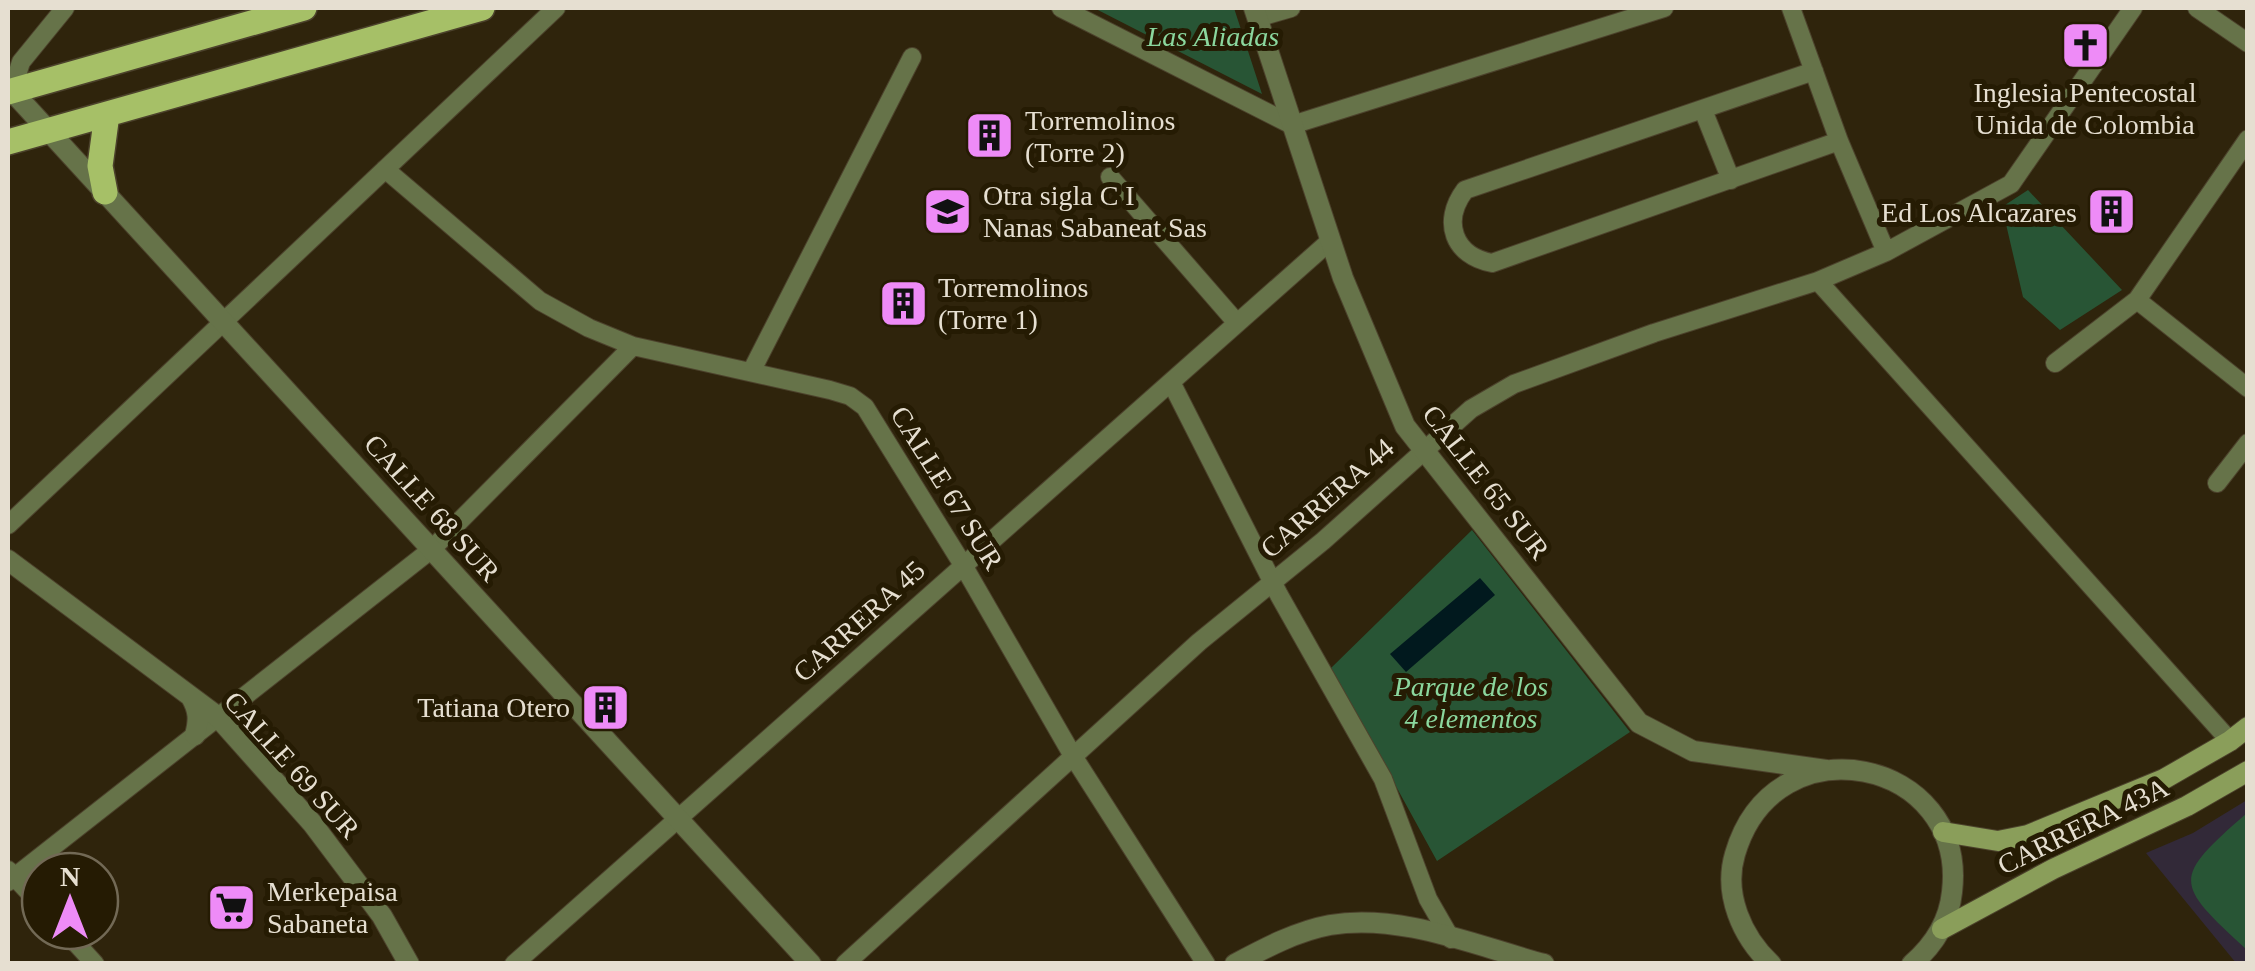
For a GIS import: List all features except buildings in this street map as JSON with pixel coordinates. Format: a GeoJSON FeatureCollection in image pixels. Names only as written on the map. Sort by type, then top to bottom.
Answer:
{"type":"FeatureCollection","features":[{"type":"Feature","properties":{"kind":"main road"},"geometry":{"type":"LineString","coordinates":[[10,91],[304,8]]}},
{"type":"Feature","properties":{"kind":"main road"},"geometry":{"type":"LineString","coordinates":[[8,142],[482,8]]}},
{"type":"Feature","properties":{"kind":"main road"},"geometry":{"type":"LineString","coordinates":[[106,114],[100,166],[106,192]]}},
{"type":"Feature","properties":{"kind":"main road","name":"CARRERA 43A"},"geometry":{"type":"LineString","coordinates":[[1943,832],[1998,840],[2028,835],[2164,780],[2248,727]]}},
{"type":"Feature","properties":{"kind":"main road","name":"CARRERA 43A"},"geometry":{"type":"LineString","coordinates":[[1942,928],[2053,869],[2187,806],[2248,771]]}},
{"type":"Feature","properties":{"kind":"street"},"geometry":{"type":"LineString","coordinates":[[10,91],[21,62],[65,8]]}},
{"type":"Feature","properties":{"kind":"street"},"geometry":{"type":"LineString","coordinates":[[8,525],[556,8]]}},
{"type":"Feature","properties":{"kind":"street"},"geometry":{"type":"LineString","coordinates":[[1061,8],[1292,125],[1664,8]]}},
{"type":"Feature","properties":{"kind":"street"},"geometry":{"type":"LineString","coordinates":[[1256,13],[1291,8]]}},
{"type":"Feature","properties":{"kind":"street"},"geometry":{"type":"LineString","coordinates":[[1791,8],[1839,142],[1886,252]]}},
{"type":"Feature","properties":{"kind":"street","name":"CARRERA 44"},"geometry":{"type":"LineString","coordinates":[[846,964],[1199,642],[1472,409],[1514,384],[1818,281],[1886,252],[2011,184],[2133,8]]}},
{"type":"Feature","properties":{"kind":"street"},"geometry":{"type":"LineString","coordinates":[[2198,8],[2248,44]]}},
{"type":"Feature","properties":{"kind":"street","name":"CALLE 65 SUR"},"geometry":{"type":"LineString","coordinates":[[1256,13],[1330,241],[1404,426],[1638,722],[1692,750],[1826,770],[1854,769],[1882,776],[1907,789],[1928,808],[1943,832]]}},
{"type":"Feature","properties":{"kind":"street"},"geometry":{"type":"LineString","coordinates":[[751,372],[912,57]]}},
{"type":"Feature","properties":{"kind":"street"},"geometry":{"type":"LineString","coordinates":[[1814,71],[1465,190],[1456,202],[1451,228],[1466,254],[1492,263],[1839,142]]}},
{"type":"Feature","properties":{"kind":"street","name":"CALLE 68 SUR"},"geometry":{"type":"LineString","coordinates":[[10,91],[811,964]]}},
{"type":"Feature","properties":{"kind":"street"},"geometry":{"type":"LineString","coordinates":[[1703,110],[1731,180]]}},
{"type":"Feature","properties":{"kind":"street"},"geometry":{"type":"LineString","coordinates":[[2054,364],[2137,300],[2248,139]]}},
{"type":"Feature","properties":{"kind":"street","name":"CALLE 67 SUR"},"geometry":{"type":"LineString","coordinates":[[385,169],[540,301],[589,328],[634,346],[850,396],[865,408],[963,566],[1073,756],[1206,964]]}},
{"type":"Feature","properties":{"kind":"street"},"geometry":{"type":"LineString","coordinates":[[1110,178],[1237,323]]}},
{"type":"Feature","properties":{"kind":"street","name":"CARRERA 45"},"geometry":{"type":"LineString","coordinates":[[514,964],[1330,241]]}},
{"type":"Feature","properties":{"kind":"street"},"geometry":{"type":"LineString","coordinates":[[1818,281],[2230,741]]}},
{"type":"Feature","properties":{"kind":"street"},"geometry":{"type":"LineString","coordinates":[[2137,300],[2248,388]]}},
{"type":"Feature","properties":{"kind":"street"},"geometry":{"type":"LineString","coordinates":[[10,876],[432,549],[634,346]]}},
{"type":"Feature","properties":{"kind":"street"},"geometry":{"type":"LineString","coordinates":[[1170,382],[1273,582],[1383,779],[1428,900],[1451,939]]}},
{"type":"Feature","properties":{"kind":"street"},"geometry":{"type":"LineString","coordinates":[[2217,483],[2248,443]]}},
{"type":"Feature","properties":{"kind":"street","name":"CALLE 69 SUR"},"geometry":{"type":"LineString","coordinates":[[8,560],[217,716],[312,823],[382,916],[409,964]]}},
{"type":"Feature","properties":{"kind":"street"},"geometry":{"type":"LineString","coordinates":[[190,696],[197,708],[195,735]]}},
{"type":"Feature","properties":{"kind":"street"},"geometry":{"type":"LineString","coordinates":[[1771,964],[1750,941],[1738,916],[1731,889],[1732,861],[1740,834],[1755,810],[1774,791],[1799,777],[1826,770]]}},
{"type":"Feature","properties":{"kind":"street"},"geometry":{"type":"LineString","coordinates":[[1912,964],[1942,928],[1950,905],[1954,880],[1943,832]]}},
{"type":"Feature","properties":{"kind":"street"},"geometry":{"type":"LineString","coordinates":[[1235,964],[1300,933],[1330,925],[1403,926],[1544,964]]}},
{"type":"Feature","properties":{"kind":"shaded area"},"geometry":{"type":"Polygon","coordinates":[[[2247,800],[2247,963],[2236,963],[2146,853],[2193,833],[2247,800]]]}},
{"type":"Feature","properties":{"kind":"green space","name":"Las Aliadas"},"geometry":{"type":"Polygon","coordinates":[[[1094,8],[1234,8],[1262,94],[1094,8]]]}},
{"type":"Feature","properties":{"kind":"green space"},"geometry":{"type":"Polygon","coordinates":[[[2028,190],[2122,290],[2060,330],[2023,297],[2002,207],[2028,190]]]}},
{"type":"Feature","properties":{"kind":"green space","name":"Parque de los 4 elementos"},"geometry":{"type":"Polygon","coordinates":[[[1472,530],[1630,732],[1437,861],[1331,668],[1472,530]]]}},
{"type":"Feature","properties":{"kind":"green space"},"geometry":{"type":"Polygon","coordinates":[[[2247,813],[2247,950],[2206,910],[2191,881],[2194,868],[2205,853],[2247,813]]]}},
{"type":"Feature","properties":{"kind":"water"},"geometry":{"type":"Polygon","coordinates":[[[1480,578],[1495,595],[1406,672],[1390,654],[1480,578]]]}},
{"type":"Feature","properties":{"kind":"place","name":"Inglesia Pentecostal Unida de Colombia"},"geometry":{"type":"Point","coordinates":[2085,45]}},
{"type":"Feature","properties":{"kind":"place","name":"Torremolinos (Torre 2)"},"geometry":{"type":"Point","coordinates":[990,136]}},
{"type":"Feature","properties":{"kind":"place","name":"Otra sigla C I Nanas Sabaneat Sas"},"geometry":{"type":"Point","coordinates":[948,211]}},
{"type":"Feature","properties":{"kind":"place","name":"Ed Los Alcazares"},"geometry":{"type":"Point","coordinates":[2112,212]}},
{"type":"Feature","properties":{"kind":"place","name":"Torremolinos (Torre 1)"},"geometry":{"type":"Point","coordinates":[903,303]}},
{"type":"Feature","properties":{"kind":"place","name":"Tatiana Otero"},"geometry":{"type":"Point","coordinates":[605,707]}},
{"type":"Feature","properties":{"kind":"place","name":"Merkepaisa Sabaneta"},"geometry":{"type":"Point","coordinates":[232,907]}}]}
